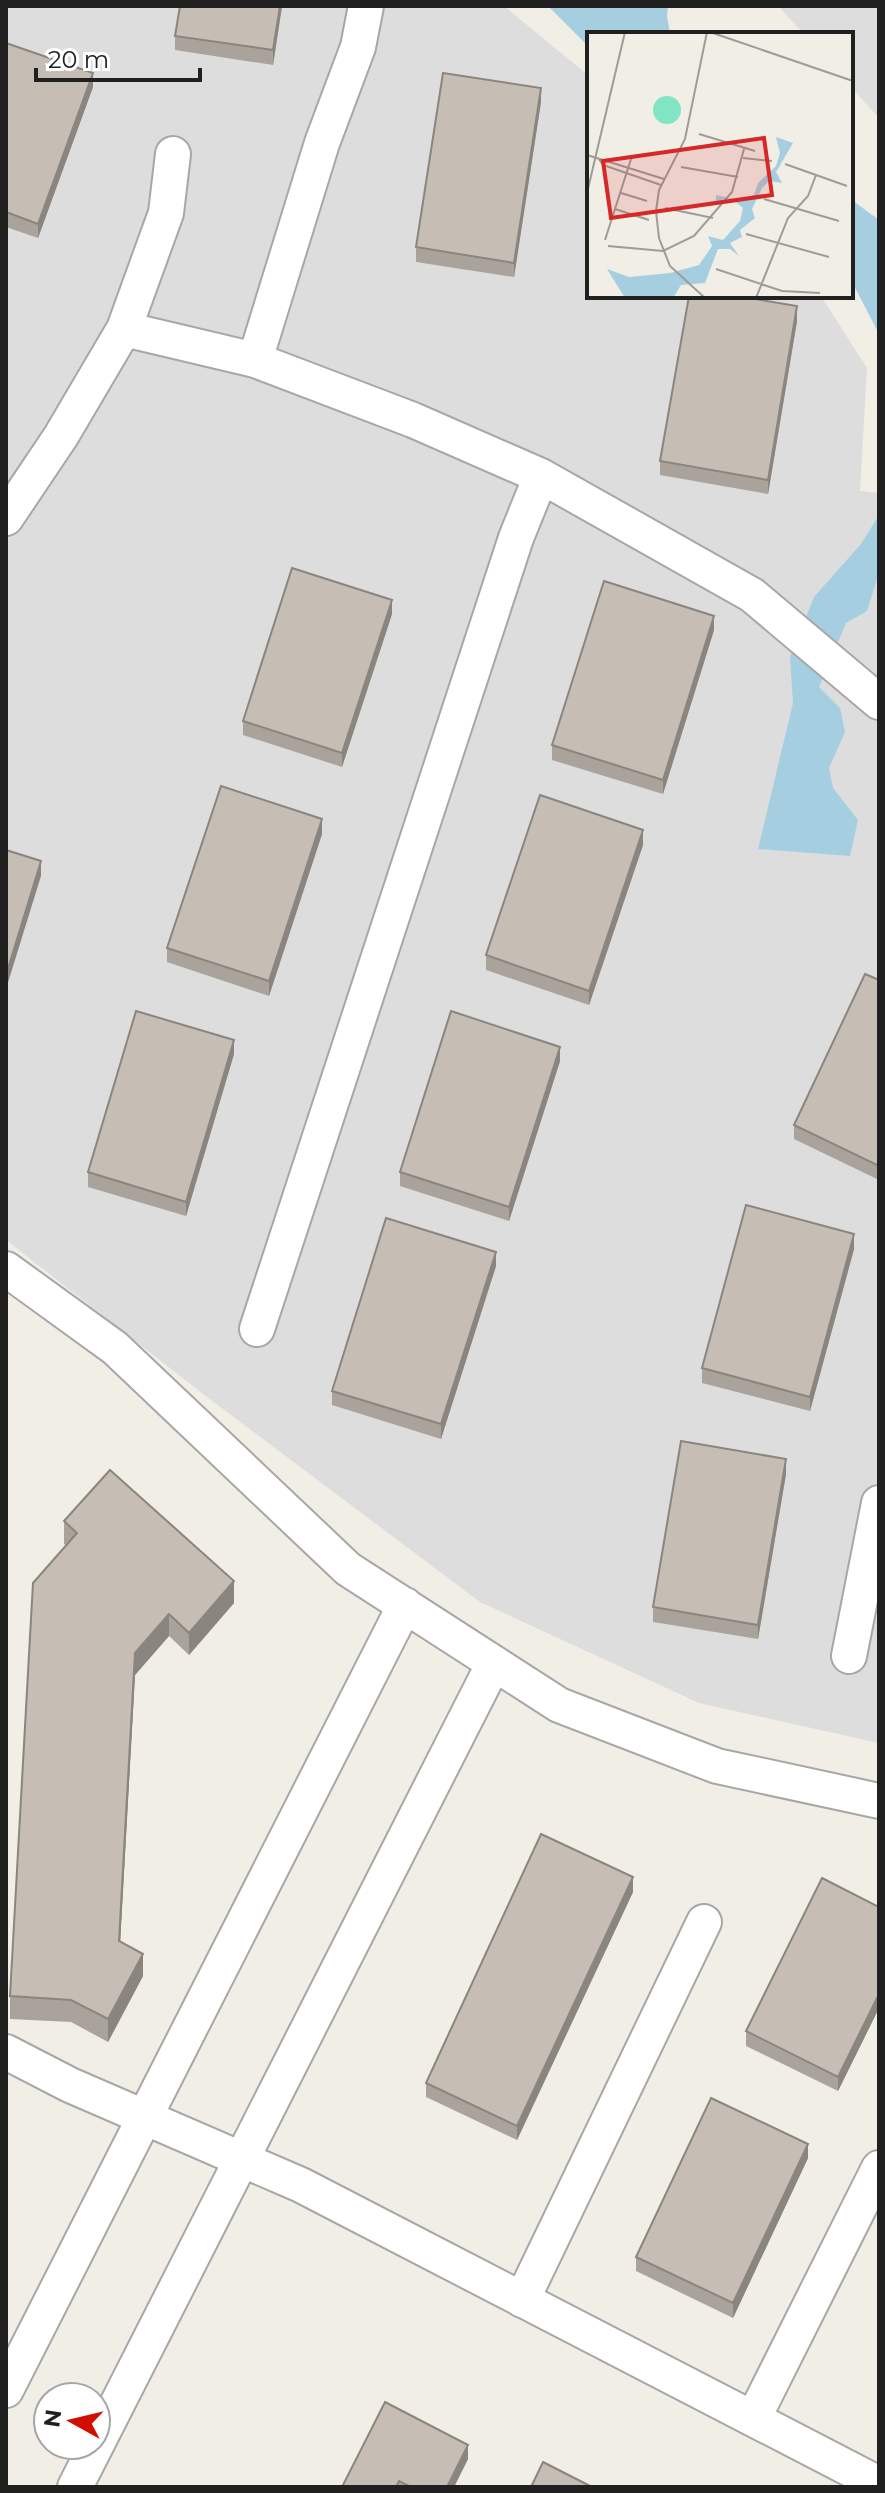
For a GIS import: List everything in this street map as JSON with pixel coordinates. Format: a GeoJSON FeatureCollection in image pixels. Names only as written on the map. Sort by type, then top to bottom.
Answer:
{"type":"FeatureCollection","features":[{"type":"Feature","properties":{"kind":"lane"},"geometry":{"type":"LineString","coordinates":[[255,360],[322,143],[358,47],[366,6]]}},
{"type":"Feature","properties":{"kind":"lane"},"geometry":{"type":"LineString","coordinates":[[6,518],[61,436],[124,329],[166,213],[173,154]]}},
{"type":"Feature","properties":{"kind":"lane"},"geometry":{"type":"LineString","coordinates":[[124,329],[255,360],[413,420],[541,476],[752,595],[876,699]]}},
{"type":"Feature","properties":{"kind":"lane"},"geometry":{"type":"LineString","coordinates":[[257,1329],[516,538],[541,476]]}},
{"type":"Feature","properties":{"kind":"lane"},"geometry":{"type":"LineString","coordinates":[[6,1269],[115,1348],[348,1569],[559,1705],[717,1766],[879,1801]]}},
{"type":"Feature","properties":{"kind":"lane"},"geometry":{"type":"LineString","coordinates":[[849,1656],[879,1503]]}},
{"type":"Feature","properties":{"kind":"lane"},"geometry":{"type":"LineString","coordinates":[[6,2390],[405,1605]]}},
{"type":"Feature","properties":{"kind":"lane"},"geometry":{"type":"LineString","coordinates":[[75,2487],[494,1663]]}},
{"type":"Feature","properties":{"kind":"lane"},"geometry":{"type":"LineString","coordinates":[[522,2300],[704,1922]]}},
{"type":"Feature","properties":{"kind":"lane"},"geometry":{"type":"LineString","coordinates":[[6,2052],[70,2085],[301,2185],[879,2484]]}},
{"type":"Feature","properties":{"kind":"lane"},"geometry":{"type":"LineString","coordinates":[[753,2419],[879,2168]]}},
{"type":"Feature","properties":{"kind":"shaded area"},"geometry":{"type":"Polygon","coordinates":[[[6,6],[504,6],[587,74],[587,298],[822,298],[867,368],[860,491],[879,493],[879,1743],[699,1703],[480,1602],[207,1397],[6,1240],[6,6]]]}},
{"type":"Feature","properties":{"kind":"shaded area"},"geometry":{"type":"Polygon","coordinates":[[[778,6],[879,6],[879,118],[853,89],[853,32],[802,32],[778,6]]]}},
{"type":"Feature","properties":{"kind":"water"},"geometry":{"type":"Polygon","coordinates":[[[548,6],[668,6],[670,32],[587,32],[587,45],[548,6]]]}},
{"type":"Feature","properties":{"kind":"water"},"geometry":{"type":"Polygon","coordinates":[[[853,198],[879,220],[879,334],[853,284],[853,198]]]}},
{"type":"Feature","properties":{"kind":"water"},"geometry":{"type":"Polygon","coordinates":[[[879,515],[879,573],[867,611],[846,623],[819,687],[840,708],[845,732],[829,768],[833,788],[858,820],[850,856],[758,849],[793,703],[790,657],[814,597],[861,544],[879,515]]]}},
{"type":"Feature","properties":{"kind":"building"},"geometry":{"type":"Polygon","coordinates":[[[180,6],[280,6],[273,50],[175,36],[180,6]]]}},
{"type":"Feature","properties":{"kind":"building"},"geometry":{"type":"Polygon","coordinates":[[[6,43],[93,73],[38,224],[6,212],[6,43]]]}},
{"type":"Feature","properties":{"kind":"building"},"geometry":{"type":"Polygon","coordinates":[[[443,73],[541,88],[514,263],[416,247],[443,73]]]}},
{"type":"Feature","properties":{"kind":"building"},"geometry":{"type":"Polygon","coordinates":[[[689,298],[749,298],[797,306],[768,480],[660,461],[689,298]]]}},
{"type":"Feature","properties":{"kind":"building"},"geometry":{"type":"Polygon","coordinates":[[[292,568],[392,600],[342,753],[243,721],[292,568]]]}},
{"type":"Feature","properties":{"kind":"building"},"geometry":{"type":"Polygon","coordinates":[[[604,581],[714,616],[663,780],[552,745],[604,581]]]}},
{"type":"Feature","properties":{"kind":"building"},"geometry":{"type":"Polygon","coordinates":[[[221,786],[322,819],[269,981],[167,948],[221,786]]]}},
{"type":"Feature","properties":{"kind":"building"},"geometry":{"type":"Polygon","coordinates":[[[540,795],[643,830],[589,991],[486,955],[540,795]]]}},
{"type":"Feature","properties":{"kind":"building"},"geometry":{"type":"Polygon","coordinates":[[[6,850],[41,861],[6,975],[6,850]]]}},
{"type":"Feature","properties":{"kind":"building"},"geometry":{"type":"Polygon","coordinates":[[[865,974],[879,980],[879,1166],[794,1125],[865,974]]]}},
{"type":"Feature","properties":{"kind":"building"},"geometry":{"type":"Polygon","coordinates":[[[136,1011],[234,1040],[186,1202],[88,1172],[136,1011]]]}},
{"type":"Feature","properties":{"kind":"building"},"geometry":{"type":"Polygon","coordinates":[[[451,1011],[560,1047],[509,1207],[400,1172],[451,1011]]]}},
{"type":"Feature","properties":{"kind":"building"},"geometry":{"type":"Polygon","coordinates":[[[746,1205],[854,1234],[810,1397],[702,1368],[746,1205]]]}},
{"type":"Feature","properties":{"kind":"building"},"geometry":{"type":"Polygon","coordinates":[[[386,1218],[496,1252],[441,1424],[332,1391],[386,1218]]]}},
{"type":"Feature","properties":{"kind":"building"},"geometry":{"type":"Polygon","coordinates":[[[681,1441],[786,1459],[758,1625],[653,1607],[681,1441]]]}},
{"type":"Feature","properties":{"kind":"building"},"geometry":{"type":"Polygon","coordinates":[[[110,1470],[234,1581],[189,1633],[169,1614],[135,1653],[119,1941],[143,1954],[108,2019],[71,2000],[10,1996],[33,1583],[77,1533],[64,1521],[110,1470]]]}},
{"type":"Feature","properties":{"kind":"building"},"geometry":{"type":"Polygon","coordinates":[[[541,1834],[633,1877],[517,2126],[426,2083],[541,1834]]]}},
{"type":"Feature","properties":{"kind":"building"},"geometry":{"type":"Polygon","coordinates":[[[822,1878],[879,1907],[879,1994],[838,2077],[746,2031],[822,1878]]]}},
{"type":"Feature","properties":{"kind":"building"},"geometry":{"type":"Polygon","coordinates":[[[711,2098],[808,2144],[733,2303],[636,2257],[711,2098]]]}},
{"type":"Feature","properties":{"kind":"building"},"geometry":{"type":"Polygon","coordinates":[[[385,2402],[468,2445],[447,2487],[411,2487],[399,2481],[396,2487],[342,2487],[385,2402]]]}},
{"type":"Feature","properties":{"kind":"building"},"geometry":{"type":"Polygon","coordinates":[[[543,2462],[592,2487],[531,2487],[543,2462]]]}}]}
